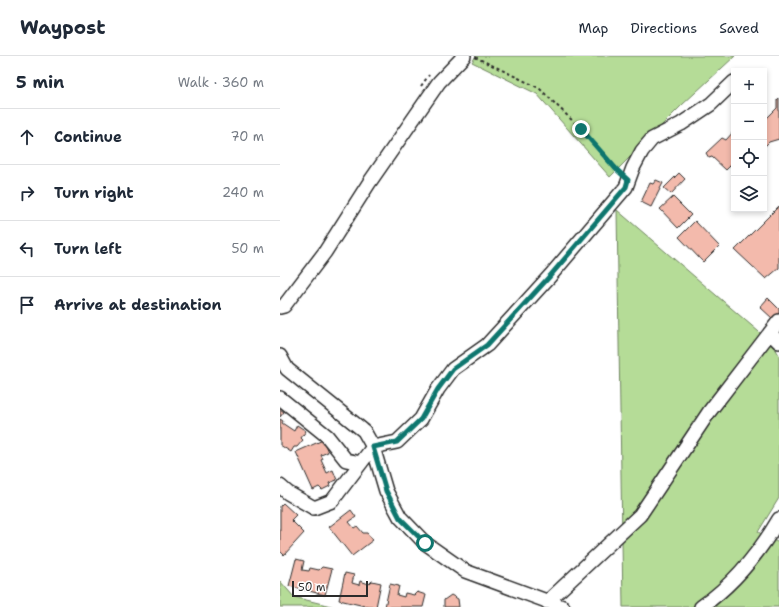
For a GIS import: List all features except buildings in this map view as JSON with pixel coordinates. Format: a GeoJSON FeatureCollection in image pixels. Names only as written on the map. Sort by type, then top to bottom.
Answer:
{"type":"FeatureCollection","features":[{"type":"Feature","properties":{"kind":"street"},"geometry":{"type":"LineString","coordinates":[[280,307],[284,306],[325,252],[369,184],[439,82],[464,56]]}},
{"type":"Feature","properties":{"kind":"street"},"geometry":{"type":"LineString","coordinates":[[280,486],[288,493],[314,508],[332,501],[373,447],[397,442],[421,419],[438,389],[453,369],[487,345],[550,276],[626,187],[632,168],[642,151],[652,139],[682,124],[711,104],[731,85]]}},
{"type":"Feature","properties":{"kind":"street"},"geometry":{"type":"LineString","coordinates":[[547,602],[640,515],[709,412],[774,338],[779,321]]}},
{"type":"Feature","properties":{"kind":"street"},"geometry":{"type":"LineString","coordinates":[[280,356],[283,366],[364,431],[373,447],[386,491],[400,518],[425,543],[465,571],[563,607]]}},
{"type":"Feature","properties":{"kind":"street"},"geometry":{"type":"LineString","coordinates":[[280,398],[327,436],[346,460],[361,463]]}},
{"type":"Feature","properties":{"kind":"street"},"geometry":{"type":"LineString","coordinates":[[701,607],[732,582],[777,527]]}},
{"type":"Feature","properties":{"kind":"path"},"geometry":{"type":"LineString","coordinates":[[472,56],[539,88],[581,129],[616,169],[628,180]]}},
{"type":"Feature","properties":{"kind":"green space"},"geometry":{"type":"Polygon","coordinates":[[[476,56],[735,56],[682,105],[610,177],[537,94],[472,62],[476,56]]]}},
{"type":"Feature","properties":{"kind":"green space"},"geometry":{"type":"Polygon","coordinates":[[[617,210],[773,344],[779,355],[779,498],[758,532],[779,543],[779,607],[623,607],[617,210]]]}},
{"type":"Feature","properties":{"kind":"green space"},"geometry":{"type":"Polygon","coordinates":[[[280,581],[294,597],[335,607],[280,607],[280,581]]]}},
{"type":"Feature","properties":{"kind":"route"},"geometry":{"type":"LineString","coordinates":[[425,543],[400,518],[386,491],[373,447],[397,442],[421,419],[438,389],[453,369],[487,345],[550,276],[626,187],[628,180],[616,169],[581,129]]}}]}
